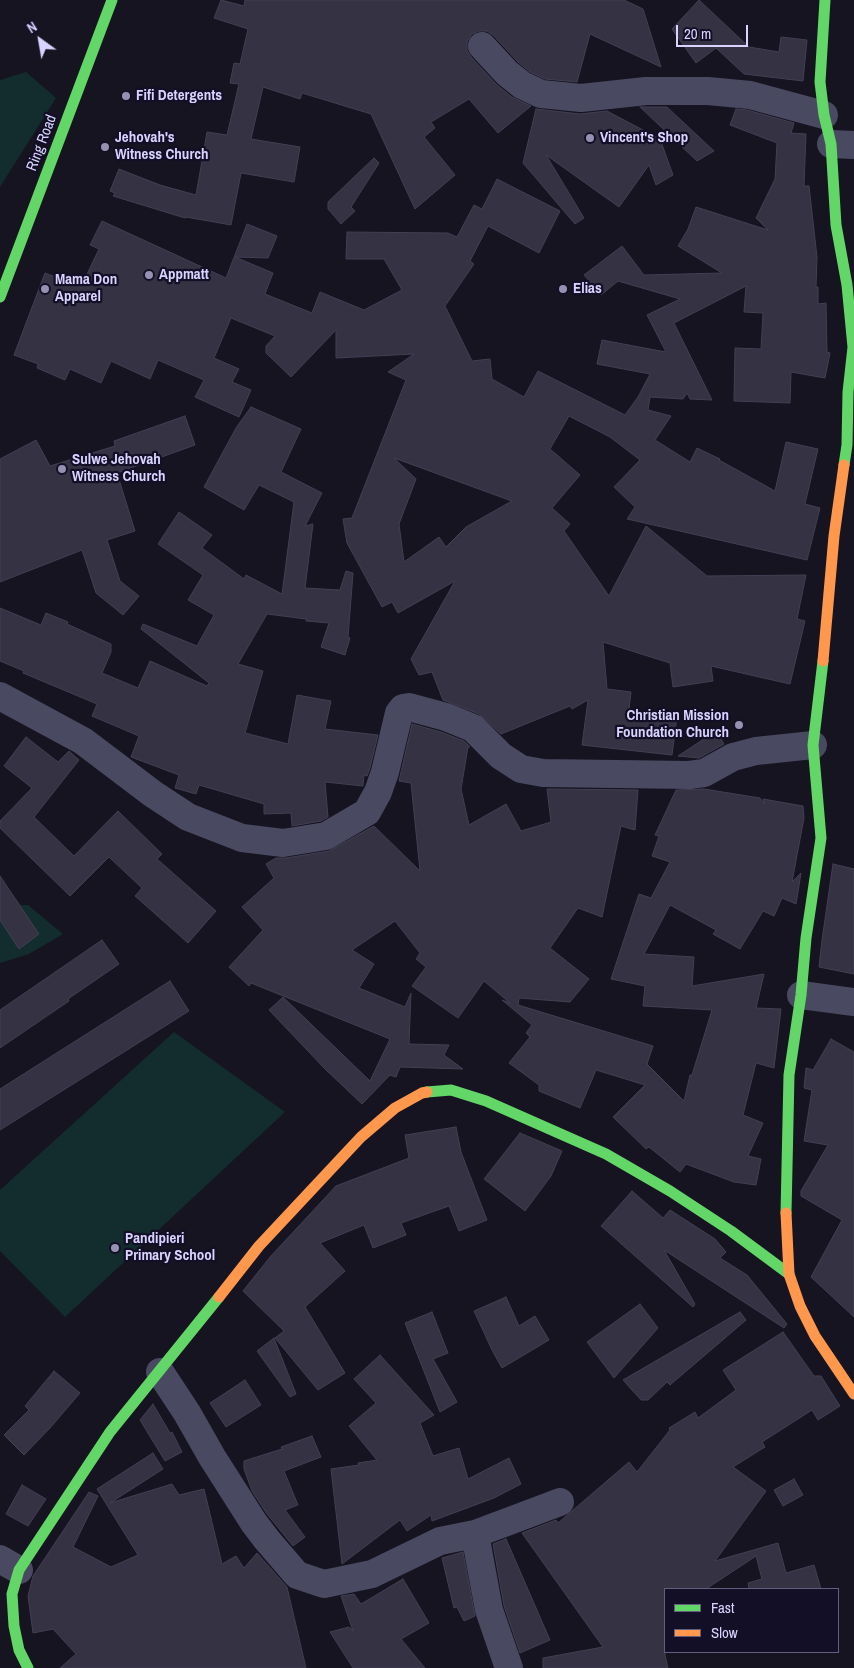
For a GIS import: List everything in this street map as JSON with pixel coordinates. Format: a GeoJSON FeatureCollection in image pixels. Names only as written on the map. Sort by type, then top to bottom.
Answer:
{"type":"FeatureCollection","features":[{"type":"Feature","properties":{"kind":"street","name":"Ring Road"},"geometry":{"type":"LineString","coordinates":[[0,297],[112,0]]}},
{"type":"Feature","properties":{"kind":"street"},"geometry":{"type":"LineString","coordinates":[[825,0],[820,82],[824,115],[842,144],[836,225],[847,284],[853,347],[848,392],[847,446],[834,536],[826,633],[813,745],[821,838],[789,1075],[785,1201],[789,1274],[800,1306],[815,1336],[854,1394]]}},
{"type":"Feature","properties":{"kind":"street"},"geometry":{"type":"LineString","coordinates":[[482,46],[507,74],[541,94],[582,98],[646,91],[708,90],[750,95],[824,115]]}},
{"type":"Feature","properties":{"kind":"street"},"geometry":{"type":"LineString","coordinates":[[0,696],[83,741],[153,794],[188,817],[242,838],[283,843],[326,836],[367,812],[378,792],[385,772],[399,713],[408,706],[446,717],[473,728],[501,756],[521,769],[543,773],[689,775],[704,773],[733,757],[756,751],[813,745]]}},
{"type":"Feature","properties":{"kind":"street"},"geometry":{"type":"LineString","coordinates":[[801,996],[854,1002]]}},
{"type":"Feature","properties":{"kind":"street"},"geometry":{"type":"LineString","coordinates":[[28,1668],[19,1650],[14,1626],[10,1564],[34,1545],[110,1432],[160,1372],[259,1246],[361,1137],[395,1108],[422,1093],[451,1090],[486,1101],[606,1154],[678,1196],[731,1231],[789,1274]]}},
{"type":"Feature","properties":{"kind":"street"},"geometry":{"type":"LineString","coordinates":[[160,1372],[254,1523],[281,1558],[297,1575],[324,1584],[372,1574],[440,1541],[475,1534],[560,1502]]}},
{"type":"Feature","properties":{"kind":"street"},"geometry":{"type":"LineString","coordinates":[[475,1534],[489,1610],[509,1668]]}},
{"type":"Feature","properties":{"kind":"green space"},"geometry":{"type":"Polygon","coordinates":[[[26,72],[56,98],[0,187],[0,80],[26,72]]]}},
{"type":"Feature","properties":{"kind":"green space"},"geometry":{"type":"Polygon","coordinates":[[[28,905],[63,934],[29,954],[0,963],[0,906],[28,905]]]}},
{"type":"Feature","properties":{"kind":"green space"},"geometry":{"type":"Polygon","coordinates":[[[174,1032],[285,1112],[65,1317],[0,1251],[0,1190],[174,1032]]]}},
{"type":"Feature","properties":{"kind":"building"},"geometry":{"type":"Polygon","coordinates":[[[221,0],[244,6],[245,0],[624,0],[643,9],[661,67],[590,34],[577,82],[545,79],[530,72],[487,31],[479,31],[472,34],[467,42],[467,50],[471,57],[497,85],[512,97],[531,106],[498,133],[469,99],[431,122],[435,128],[424,137],[455,175],[415,209],[371,114],[302,93],[300,99],[263,87],[251,139],[300,147],[294,182],[241,173],[231,225],[185,218],[113,196],[115,193],[110,191],[119,169],[160,185],[196,195],[207,132],[227,135],[239,84],[230,83],[234,63],[240,64],[248,29],[214,18],[221,0]]]}},
{"type":"Feature","properties":{"kind":"building"},"geometry":{"type":"Polygon","coordinates":[[[699,0],[749,47],[779,52],[781,37],[807,40],[803,81],[744,74],[716,48],[696,63],[672,29],[699,0]]]}},
{"type":"Feature","properties":{"kind":"building"},"geometry":{"type":"Polygon","coordinates":[[[640,107],[667,107],[714,151],[697,161],[640,107]]]}},
{"type":"Feature","properties":{"kind":"building"},"geometry":{"type":"Polygon","coordinates":[[[536,109],[580,114],[607,111],[660,139],[673,175],[656,185],[649,165],[619,207],[546,155],[584,218],[575,224],[523,163],[536,109]]]}},
{"type":"Feature","properties":{"kind":"building"},"geometry":{"type":"Polygon","coordinates":[[[736,109],[747,110],[794,123],[791,133],[806,134],[804,186],[809,186],[817,257],[816,287],[818,287],[818,304],[826,303],[827,352],[830,353],[825,378],[791,372],[790,403],[734,401],[735,348],[761,349],[763,313],[744,312],[746,286],[674,323],[712,400],[690,399],[687,393],[683,399],[650,397],[648,410],[671,416],[655,440],[690,462],[697,448],[775,491],[786,442],[818,449],[805,504],[820,508],[807,560],[627,519],[635,507],[614,487],[640,460],[610,437],[569,416],[550,449],[580,475],[552,508],[570,524],[564,531],[609,596],[646,526],[707,576],[806,575],[797,619],[805,621],[790,684],[711,666],[713,681],[673,687],[670,663],[603,642],[607,689],[631,692],[629,709],[677,716],[672,755],[582,745],[588,700],[572,709],[570,706],[501,734],[479,714],[443,700],[432,672],[419,675],[411,659],[455,581],[398,613],[392,602],[382,607],[347,543],[343,519],[352,518],[406,380],[388,372],[414,354],[336,358],[336,330],[291,377],[266,353],[266,346],[275,336],[231,318],[214,358],[239,369],[232,382],[251,390],[239,417],[195,397],[204,380],[158,360],[150,379],[111,361],[101,383],[70,369],[65,380],[37,368],[38,364],[14,355],[45,273],[81,287],[99,249],[90,245],[102,221],[226,278],[247,224],[277,236],[268,258],[235,257],[273,273],[265,294],[312,313],[320,292],[364,310],[402,290],[384,259],[346,259],[347,232],[448,233],[457,237],[474,205],[482,209],[497,179],[560,211],[539,253],[488,226],[470,261],[474,264],[445,306],[472,361],[490,359],[492,379],[524,397],[538,371],[625,415],[638,397],[650,374],[597,364],[602,340],[666,352],[647,315],[680,299],[618,281],[601,295],[584,275],[622,246],[644,275],[722,273],[678,246],[688,229],[696,207],[768,230],[756,218],[775,179],[777,143],[730,125],[736,109]],[[394,458],[416,479],[399,524],[404,562],[439,537],[446,547],[466,527],[512,501],[394,458]]]}},
{"type":"Feature","properties":{"kind":"building"},"geometry":{"type":"Polygon","coordinates":[[[374,158],[379,163],[351,207],[355,211],[341,224],[328,209],[328,202],[374,158]]]}},
{"type":"Feature","properties":{"kind":"building"},"geometry":{"type":"Polygon","coordinates":[[[251,407],[301,429],[281,472],[322,493],[305,526],[313,524],[305,588],[340,590],[346,571],[353,573],[348,637],[350,638],[345,655],[321,647],[329,623],[267,614],[238,664],[263,671],[245,733],[288,744],[297,695],[331,701],[325,729],[378,735],[370,768],[367,776],[364,775],[363,786],[325,782],[328,817],[321,821],[292,826],[291,813],[264,814],[264,804],[199,785],[196,794],[175,788],[179,775],[131,757],[139,736],[92,716],[97,704],[23,673],[24,671],[0,661],[0,608],[41,625],[46,613],[111,644],[111,652],[102,673],[138,688],[150,661],[207,686],[209,683],[141,629],[143,624],[197,646],[214,615],[188,600],[203,575],[158,544],[179,512],[212,535],[202,548],[244,579],[246,575],[282,594],[294,502],[259,485],[244,510],[204,487],[236,428],[251,407]]]}},
{"type":"Feature","properties":{"kind":"building"},"geometry":{"type":"Polygon","coordinates":[[[185,416],[195,445],[117,473],[135,531],[107,540],[120,581],[139,596],[123,615],[96,593],[82,550],[0,582],[0,459],[36,440],[50,466],[115,446],[114,441],[185,416]]]}},
{"type":"Feature","properties":{"kind":"building"},"geometry":{"type":"Polygon","coordinates":[[[412,724],[464,741],[470,747],[468,747],[461,789],[469,825],[506,804],[521,831],[551,822],[547,789],[638,790],[635,830],[621,826],[602,917],[578,908],[550,948],[589,979],[570,1002],[519,998],[518,1005],[653,1046],[647,1064],[684,1101],[690,1075],[692,1075],[712,1010],[643,1006],[645,986],[611,979],[639,894],[651,898],[670,862],[652,856],[659,836],[655,835],[676,790],[704,789],[760,798],[764,804],[763,799],[803,806],[804,818],[792,882],[801,873],[796,904],[782,898],[774,916],[763,911],[740,949],[713,934],[716,930],[670,905],[644,954],[694,957],[692,986],[764,974],[756,1008],[781,1009],[774,1068],[756,1063],[743,1115],[763,1123],[748,1156],[761,1159],[756,1185],[734,1182],[686,1164],[680,1172],[649,1147],[646,1149],[613,1117],[645,1085],[596,1070],[580,1108],[539,1091],[539,1085],[509,1063],[530,1037],[526,1033],[532,1025],[502,1000],[510,1003],[484,981],[458,1018],[412,986],[426,967],[416,959],[420,953],[395,921],[352,950],[374,964],[359,988],[405,1007],[411,993],[409,1044],[449,1045],[444,1055],[463,1069],[400,1067],[396,1077],[390,1075],[362,1104],[325,1069],[269,1010],[283,997],[370,1081],[390,1039],[251,983],[249,986],[229,967],[263,930],[242,907],[274,878],[266,864],[276,858],[329,851],[374,826],[420,871],[411,783],[399,781],[412,724]]]}},
{"type":"Feature","properties":{"kind":"building"},"geometry":{"type":"Polygon","coordinates":[[[716,731],[724,744],[699,758],[678,756],[716,731]]]}},
{"type":"Feature","properties":{"kind":"building"},"geometry":{"type":"Polygon","coordinates":[[[26,737],[58,762],[69,751],[79,760],[34,817],[74,856],[118,811],[162,854],[157,859],[216,911],[188,943],[135,896],[142,888],[109,857],[70,896],[0,828],[0,821],[32,788],[4,766],[26,737]]]}},
{"type":"Feature","properties":{"kind":"building"},"geometry":{"type":"Polygon","coordinates":[[[833,864],[854,869],[854,974],[819,967],[833,864]]]}},
{"type":"Feature","properties":{"kind":"building"},"geometry":{"type":"Polygon","coordinates":[[[0,876],[39,934],[19,949],[0,920],[0,876]]]}},
{"type":"Feature","properties":{"kind":"building"},"geometry":{"type":"Polygon","coordinates":[[[102,940],[119,964],[0,1048],[0,1010],[102,940]]]}},
{"type":"Feature","properties":{"kind":"building"},"geometry":{"type":"Polygon","coordinates":[[[170,981],[189,1011],[0,1130],[0,1089],[170,981]]]}},
{"type":"Feature","properties":{"kind":"building"},"geometry":{"type":"Polygon","coordinates":[[[831,1039],[854,1052],[854,1317],[811,1277],[842,1220],[801,1196],[801,1191],[828,1145],[804,1141],[812,1090],[804,1088],[806,1068],[813,1070],[831,1039]]]}},
{"type":"Feature","properties":{"kind":"building"},"geometry":{"type":"Polygon","coordinates":[[[456,1127],[461,1152],[487,1220],[459,1231],[449,1206],[401,1223],[406,1235],[373,1248],[364,1225],[320,1243],[345,1271],[305,1307],[345,1373],[318,1390],[275,1338],[284,1331],[243,1291],[271,1256],[336,1186],[409,1158],[405,1135],[456,1127]]]}},
{"type":"Feature","properties":{"kind":"building"},"geometry":{"type":"Polygon","coordinates":[[[520,1133],[562,1151],[551,1176],[525,1211],[484,1179],[520,1133]]]}},
{"type":"Feature","properties":{"kind":"building"},"geometry":{"type":"Polygon","coordinates":[[[632,1191],[663,1218],[670,1210],[715,1239],[726,1252],[720,1258],[747,1275],[787,1324],[784,1328],[664,1250],[695,1304],[693,1307],[601,1226],[632,1191]]]}},
{"type":"Feature","properties":{"kind":"building"},"geometry":{"type":"Polygon","coordinates":[[[506,1297],[519,1326],[535,1316],[549,1340],[502,1368],[474,1311],[506,1297]]]}},
{"type":"Feature","properties":{"kind":"building"},"geometry":{"type":"Polygon","coordinates":[[[640,1304],[658,1328],[614,1378],[587,1342],[640,1304]]]}},
{"type":"Feature","properties":{"kind":"building"},"geometry":{"type":"Polygon","coordinates":[[[432,1312],[448,1353],[433,1359],[457,1402],[440,1412],[405,1323],[432,1312]]]}},
{"type":"Feature","properties":{"kind":"building"},"geometry":{"type":"Polygon","coordinates":[[[740,1312],[746,1320],[670,1385],[667,1382],[648,1400],[641,1400],[623,1380],[740,1312]]]}},
{"type":"Feature","properties":{"kind":"building"},"geometry":{"type":"Polygon","coordinates":[[[783,1332],[814,1376],[821,1376],[840,1406],[818,1420],[812,1410],[762,1442],[765,1447],[733,1467],[766,1491],[715,1561],[778,1543],[786,1573],[814,1565],[821,1588],[749,1588],[748,1583],[762,1579],[756,1556],[708,1588],[664,1588],[664,1653],[668,1668],[543,1668],[543,1658],[603,1647],[522,1533],[556,1520],[558,1523],[629,1462],[637,1472],[670,1430],[669,1428],[695,1412],[698,1418],[736,1390],[723,1370],[783,1332]]]}},
{"type":"Feature","properties":{"kind":"building"},"geometry":{"type":"Polygon","coordinates":[[[274,1338],[296,1394],[290,1397],[257,1351],[274,1338]]]}},
{"type":"Feature","properties":{"kind":"building"},"geometry":{"type":"Polygon","coordinates":[[[380,1355],[434,1415],[420,1423],[433,1456],[459,1448],[468,1479],[509,1458],[521,1484],[494,1498],[432,1521],[431,1515],[407,1531],[400,1520],[342,1564],[331,1469],[377,1460],[349,1426],[376,1403],[354,1379],[380,1355]]]}},
{"type":"Feature","properties":{"kind":"building"},"geometry":{"type":"Polygon","coordinates":[[[54,1371],[80,1393],[24,1455],[4,1435],[29,1410],[25,1406],[54,1371]]]}},
{"type":"Feature","properties":{"kind":"building"},"geometry":{"type":"Polygon","coordinates":[[[245,1380],[261,1405],[226,1427],[210,1403],[245,1380]]]}},
{"type":"Feature","properties":{"kind":"building"},"geometry":{"type":"Polygon","coordinates":[[[153,1404],[170,1433],[172,1432],[182,1452],[165,1461],[140,1420],[153,1404]]]}},
{"type":"Feature","properties":{"kind":"building"},"geometry":{"type":"Polygon","coordinates":[[[312,1436],[321,1457],[284,1471],[298,1505],[285,1510],[305,1537],[293,1546],[267,1514],[252,1491],[244,1469],[244,1461],[282,1449],[281,1447],[312,1436]]]}},
{"type":"Feature","properties":{"kind":"building"},"geometry":{"type":"Polygon","coordinates":[[[153,1453],[163,1469],[110,1503],[172,1484],[179,1495],[204,1489],[222,1564],[236,1556],[244,1568],[257,1553],[287,1587],[306,1668],[60,1668],[76,1654],[53,1629],[33,1633],[28,1596],[33,1576],[89,1492],[98,1496],[73,1547],[111,1567],[138,1555],[97,1489],[153,1453]]]}},
{"type":"Feature","properties":{"kind":"building"},"geometry":{"type":"Polygon","coordinates":[[[794,1479],[803,1495],[783,1506],[774,1490],[794,1479]]]}},
{"type":"Feature","properties":{"kind":"building"},"geometry":{"type":"Polygon","coordinates":[[[22,1485],[46,1499],[28,1526],[6,1514],[22,1485]]]}},
{"type":"Feature","properties":{"kind":"building"},"geometry":{"type":"Polygon","coordinates":[[[506,1539],[550,1640],[520,1653],[504,1606],[493,1544],[506,1539]]]}},
{"type":"Feature","properties":{"kind":"building"},"geometry":{"type":"Polygon","coordinates":[[[463,1552],[475,1616],[464,1621],[457,1607],[454,1608],[442,1558],[463,1552]]]}},
{"type":"Feature","properties":{"kind":"building"},"geometry":{"type":"Polygon","coordinates":[[[403,1579],[429,1623],[401,1639],[425,1668],[353,1668],[330,1632],[349,1627],[353,1631],[341,1596],[354,1594],[361,1604],[403,1579]]]}},
{"type":"Feature","properties":{"kind":"traffic: fast"},"geometry":{"type":"LineString","coordinates":[[0,297],[112,0]]}},
{"type":"Feature","properties":{"kind":"traffic: fast"},"geometry":{"type":"LineString","coordinates":[[825,0],[820,82],[824,115],[831,144],[836,225],[847,285],[853,347],[848,392],[847,445],[844,465]]}},
{"type":"Feature","properties":{"kind":"traffic: fast"},"geometry":{"type":"LineString","coordinates":[[786,1213],[789,1075],[821,838],[813,745],[823,661]]}},
{"type":"Feature","properties":{"kind":"traffic: fast"},"geometry":{"type":"LineString","coordinates":[[427,1092],[451,1090],[486,1101],[606,1154],[670,1191],[731,1231],[789,1274]]}},
{"type":"Feature","properties":{"kind":"traffic: fast"},"geometry":{"type":"LineString","coordinates":[[28,1668],[19,1650],[14,1626],[12,1594],[19,1570],[110,1432],[219,1297]]}},
{"type":"Feature","properties":{"kind":"traffic: slow"},"geometry":{"type":"LineString","coordinates":[[823,661],[834,536],[844,465]]}},
{"type":"Feature","properties":{"kind":"traffic: slow"},"geometry":{"type":"LineString","coordinates":[[219,1297],[259,1246],[361,1137],[395,1108],[427,1092]]}},
{"type":"Feature","properties":{"kind":"traffic: slow"},"geometry":{"type":"LineString","coordinates":[[786,1213],[789,1274],[800,1306],[815,1336],[854,1394]]}},
{"type":"Feature","properties":{"kind":"place","name":"Fifi Detergents"},"geometry":{"type":"Point","coordinates":[126,96]}},
{"type":"Feature","properties":{"kind":"place","name":"Vincent's Shop"},"geometry":{"type":"Point","coordinates":[590,138]}},
{"type":"Feature","properties":{"kind":"place","name":"Jehovah's Witness Church"},"geometry":{"type":"Point","coordinates":[105,147]}},
{"type":"Feature","properties":{"kind":"place","name":"Appmatt"},"geometry":{"type":"Point","coordinates":[149,275]}},
{"type":"Feature","properties":{"kind":"place","name":"Mama Don Apparel"},"geometry":{"type":"Point","coordinates":[45,289]}},
{"type":"Feature","properties":{"kind":"place","name":"Elias"},"geometry":{"type":"Point","coordinates":[563,289]}},
{"type":"Feature","properties":{"kind":"place","name":"Sulwe Jehovah Witness Church"},"geometry":{"type":"Point","coordinates":[62,469]}},
{"type":"Feature","properties":{"kind":"place","name":"Christian Mission Foundation Church"},"geometry":{"type":"Point","coordinates":[739,725]}},
{"type":"Feature","properties":{"kind":"place","name":"Pandipieri Primary School"},"geometry":{"type":"Point","coordinates":[115,1248]}}]}
